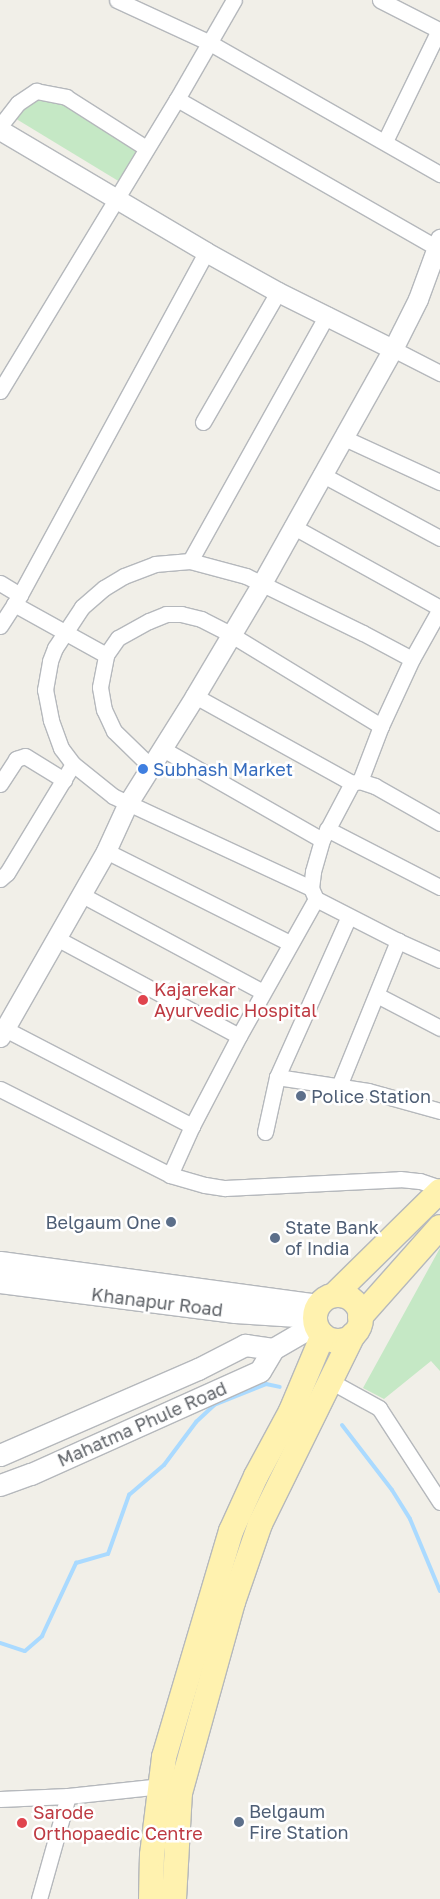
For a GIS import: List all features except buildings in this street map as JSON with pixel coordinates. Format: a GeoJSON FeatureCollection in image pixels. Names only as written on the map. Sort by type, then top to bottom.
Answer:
{"type":"FeatureCollection","features":[{"type":"Feature","properties":{"kind":"main road"},"geometry":{"type":"LineString","coordinates":[[151,1899],[152,1855],[164,1757],[231,1531],[256,1476],[291,1411],[321,1316],[440,1190]]}},
{"type":"Feature","properties":{"kind":"main road"},"geometry":{"type":"LineString","coordinates":[[321,1316],[335,1340],[347,1338],[440,1227]]}},
{"type":"Feature","properties":{"kind":"main road"},"geometry":{"type":"LineString","coordinates":[[0,1262],[321,1316]]}},
{"type":"Feature","properties":{"kind":"main road","name":"Khanapur Road"},"geometry":{"type":"LineString","coordinates":[[0,1282],[234,1312],[321,1316]]}},
{"type":"Feature","properties":{"kind":"main road"},"geometry":{"type":"LineString","coordinates":[[174,1899],[180,1793],[233,1602],[260,1524],[332,1382],[357,1326],[357,1305],[347,1297],[273,1349]]}},
{"type":"Feature","properties":{"kind":"main road","name":"Mahatma Phule Road"},"geometry":{"type":"LineString","coordinates":[[0,1455],[198,1369],[245,1345],[273,1349],[260,1370],[31,1474],[0,1485]]}},
{"type":"Feature","properties":{"kind":"street"},"geometry":{"type":"LineString","coordinates":[[117,0],[210,43],[440,174]]}},
{"type":"Feature","properties":{"kind":"street"},"geometry":{"type":"LineString","coordinates":[[0,391],[177,99],[234,0]]}},
{"type":"Feature","properties":{"kind":"street"},"geometry":{"type":"LineString","coordinates":[[380,0],[438,30],[385,141]]}},
{"type":"Feature","properties":{"kind":"street"},"geometry":{"type":"LineString","coordinates":[[0,126],[18,103],[36,91],[66,97],[146,148]]}},
{"type":"Feature","properties":{"kind":"street"},"geometry":{"type":"LineString","coordinates":[[177,99],[438,243],[418,300],[393,349],[321,474],[262,583],[230,634],[195,696],[128,803],[106,851],[58,939],[2,1033],[192,1126]]}},
{"type":"Feature","properties":{"kind":"street"},"geometry":{"type":"LineString","coordinates":[[0,130],[115,199],[278,292],[440,373]]}},
{"type":"Feature","properties":{"kind":"street"},"geometry":{"type":"LineString","coordinates":[[0,626],[17,600],[206,252]]}},
{"type":"Feature","properties":{"kind":"street"},"geometry":{"type":"LineString","coordinates":[[203,422],[278,292]]}},
{"type":"Feature","properties":{"kind":"street"},"geometry":{"type":"LineString","coordinates":[[190,561],[327,315]]}},
{"type":"Feature","properties":{"kind":"street"},"geometry":{"type":"LineString","coordinates":[[342,437],[440,482]]}},
{"type":"Feature","properties":{"kind":"street"},"geometry":{"type":"LineString","coordinates":[[321,474],[440,538]]}},
{"type":"Feature","properties":{"kind":"street"},"geometry":{"type":"LineString","coordinates":[[170,1175],[192,1126],[290,943],[314,893],[313,872],[325,834],[356,782],[412,659],[440,609],[292,526]]}},
{"type":"Feature","properties":{"kind":"street"},"geometry":{"type":"LineString","coordinates":[[412,659],[262,583],[221,568],[190,561],[155,564],[124,576],[104,588],[82,607],[63,633],[50,661],[45,690],[51,720],[58,738],[74,764],[100,787],[128,803],[314,893],[349,916],[440,960]]}},
{"type":"Feature","properties":{"kind":"street"},"geometry":{"type":"LineString","coordinates":[[0,583],[17,600],[63,633],[106,655]]}},
{"type":"Feature","properties":{"kind":"street"},"geometry":{"type":"LineString","coordinates":[[150,766],[114,731],[104,710],[100,687],[106,655],[118,638],[166,614],[181,614],[201,619],[230,634],[380,726]]}},
{"type":"Feature","properties":{"kind":"street"},"geometry":{"type":"LineString","coordinates":[[195,696],[356,782],[375,786],[440,823]]}},
{"type":"Feature","properties":{"kind":"street"},"geometry":{"type":"LineString","coordinates":[[161,748],[325,834],[440,887]]}},
{"type":"Feature","properties":{"kind":"street"},"geometry":{"type":"LineString","coordinates":[[0,784],[16,759],[25,756],[64,780]]}},
{"type":"Feature","properties":{"kind":"street"},"geometry":{"type":"LineString","coordinates":[[0,879],[7,873],[74,764]]}},
{"type":"Feature","properties":{"kind":"street"},"geometry":{"type":"LineString","coordinates":[[106,851],[290,943]]}},
{"type":"Feature","properties":{"kind":"street"},"geometry":{"type":"LineString","coordinates":[[82,895],[263,992]]}},
{"type":"Feature","properties":{"kind":"street"},"geometry":{"type":"LineString","coordinates":[[265,1132],[277,1077],[349,916]]}},
{"type":"Feature","properties":{"kind":"street"},"geometry":{"type":"LineString","coordinates":[[58,939],[239,1036]]}},
{"type":"Feature","properties":{"kind":"street"},"geometry":{"type":"LineString","coordinates":[[339,1086],[398,941]]}},
{"type":"Feature","properties":{"kind":"street"},"geometry":{"type":"LineString","coordinates":[[377,995],[440,1028]]}},
{"type":"Feature","properties":{"kind":"street"},"geometry":{"type":"LineString","coordinates":[[277,1077],[378,1093],[440,1111]]}},
{"type":"Feature","properties":{"kind":"street"},"geometry":{"type":"LineString","coordinates":[[0,1089],[170,1175],[205,1185],[225,1188],[400,1179],[420,1181],[440,1190]]}},
{"type":"Feature","properties":{"kind":"street"},"geometry":{"type":"LineString","coordinates":[[332,1382],[379,1408],[440,1502]]}},
{"type":"Feature","properties":{"kind":"street"},"geometry":{"type":"LineString","coordinates":[[0,1799],[68,1796],[160,1786]]}},
{"type":"Feature","properties":{"kind":"street"},"geometry":{"type":"LineString","coordinates":[[39,1899],[68,1796]]}},
{"type":"Feature","properties":{"kind":"green space"},"geometry":{"type":"Polygon","coordinates":[[[37,96],[65,101],[140,149],[120,182],[13,117],[37,96]]]}},
{"type":"Feature","properties":{"kind":"green space"},"geometry":{"type":"Polygon","coordinates":[[[440,1248],[440,1371],[431,1361],[384,1399],[363,1388],[440,1248]]]}},
{"type":"Feature","properties":{"kind":"waterway"},"geometry":{"type":"LineString","coordinates":[[0,1643],[25,1651],[42,1636],[76,1563],[108,1554],[129,1495],[164,1465],[196,1422],[214,1405],[266,1384],[280,1387]]}},
{"type":"Feature","properties":{"kind":"waterway"},"geometry":{"type":"LineString","coordinates":[[342,1425],[392,1490],[410,1519],[440,1591]]}},
{"type":"Feature","properties":{"kind":"place","name":"Subhash Market"},"geometry":{"type":"Point","coordinates":[143,769]}},
{"type":"Feature","properties":{"kind":"place","name":"Kajarekar Ayurvedic Hospital"},"geometry":{"type":"Point","coordinates":[143,1000]}},
{"type":"Feature","properties":{"kind":"place","name":"Police Station"},"geometry":{"type":"Point","coordinates":[301,1096]}},
{"type":"Feature","properties":{"kind":"place","name":"Belgaum One"},"geometry":{"type":"Point","coordinates":[171,1222]}},
{"type":"Feature","properties":{"kind":"place","name":"State Bank of India"},"geometry":{"type":"Point","coordinates":[275,1238]}},
{"type":"Feature","properties":{"kind":"place","name":"Belgaum Fire Station"},"geometry":{"type":"Point","coordinates":[239,1822]}},
{"type":"Feature","properties":{"kind":"place","name":"Sarode Orthopaedic Centre"},"geometry":{"type":"Point","coordinates":[22,1823]}}]}
